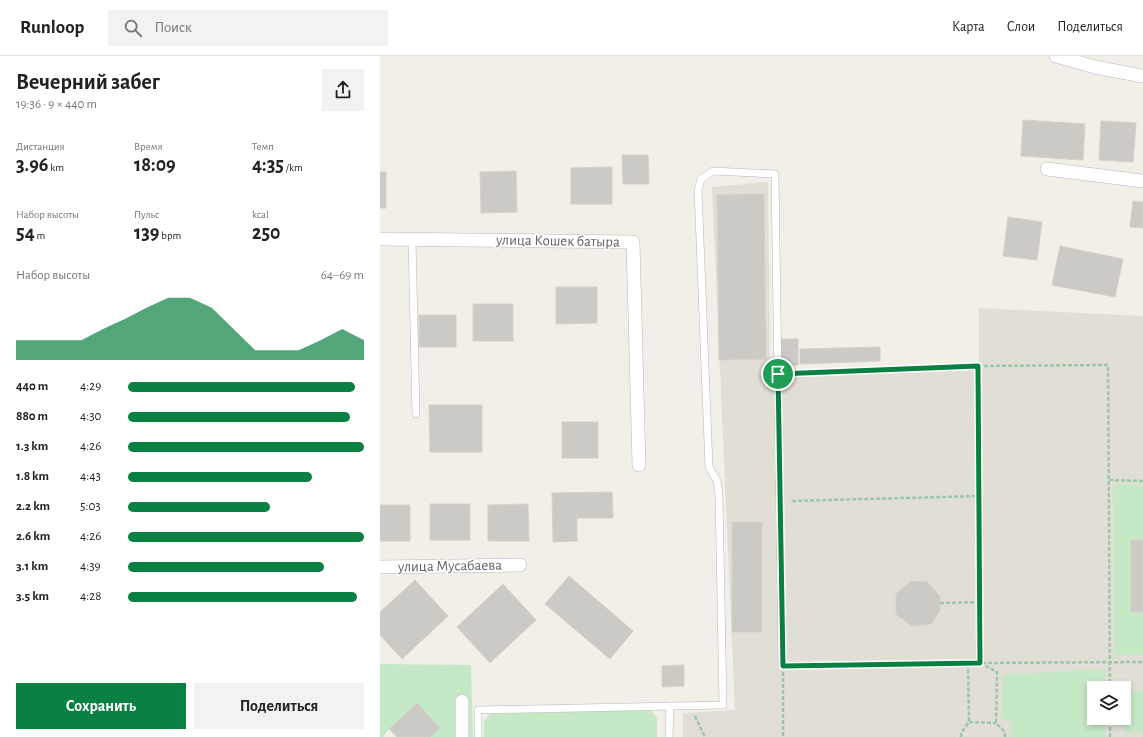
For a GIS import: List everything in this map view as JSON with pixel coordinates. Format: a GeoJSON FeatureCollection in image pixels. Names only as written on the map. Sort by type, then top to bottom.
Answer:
{"type":"FeatureCollection","features":[{"type":"Feature","properties":{"kind":"street"},"geometry":{"type":"LineString","coordinates":[[1056,56],[1095,67],[1143,76]]}},
{"type":"Feature","properties":{"kind":"street"},"geometry":{"type":"LineString","coordinates":[[1047,168],[1143,181]]}},
{"type":"Feature","properties":{"kind":"street","name":"улица Кошек батыра"},"geometry":{"type":"LineString","coordinates":[[380,239],[633,242],[639,465]]}},
{"type":"Feature","properties":{"kind":"street","name":"улица Мусабаева"},"geometry":{"type":"LineString","coordinates":[[380,567],[520,565]]}},
{"type":"Feature","properties":{"kind":"street"},"geometry":{"type":"LineString","coordinates":[[462,701],[462,737]]}},
{"type":"Feature","properties":{"kind":"lane"},"geometry":{"type":"LineString","coordinates":[[478,737],[478,710],[723,706],[719,495],[717,481],[709,466],[707,380],[704,358],[698,190],[701,178],[713,172],[775,174],[782,663]]}},
{"type":"Feature","properties":{"kind":"lane"},"geometry":{"type":"LineString","coordinates":[[412,240],[416,414]]}},
{"type":"Feature","properties":{"kind":"lane"},"geometry":{"type":"LineString","coordinates":[[669,737],[670,706]]}},
{"type":"Feature","properties":{"kind":"path"},"geometry":{"type":"LineString","coordinates":[[778,374],[978,366],[1108,365],[1110,681]]}},
{"type":"Feature","properties":{"kind":"path"},"geometry":{"type":"LineString","coordinates":[[978,366],[980,663]]}},
{"type":"Feature","properties":{"kind":"path"},"geometry":{"type":"LineString","coordinates":[[1109,480],[1143,481]]}},
{"type":"Feature","properties":{"kind":"path"},"geometry":{"type":"LineString","coordinates":[[780,501],[980,496]]}},
{"type":"Feature","properties":{"kind":"path"},"geometry":{"type":"LineString","coordinates":[[940,603],[980,602]]}},
{"type":"Feature","properties":{"kind":"path"},"geometry":{"type":"LineString","coordinates":[[783,737],[782,663],[968,664],[1143,662]]}},
{"type":"Feature","properties":{"kind":"path"},"geometry":{"type":"LineString","coordinates":[[980,663],[997,672],[996,723]]}},
{"type":"Feature","properties":{"kind":"path"},"geometry":{"type":"LineString","coordinates":[[961,737],[961,733],[969,722],[968,664]]}},
{"type":"Feature","properties":{"kind":"path"},"geometry":{"type":"LineString","coordinates":[[691,706],[700,729],[705,737]]}},
{"type":"Feature","properties":{"kind":"path"},"geometry":{"type":"LineString","coordinates":[[969,722],[996,723],[1005,732],[1005,737]]}},
{"type":"Feature","properties":{"kind":"path"},"geometry":{"type":"LineString","coordinates":[[1110,725],[1110,737]]}},
{"type":"Feature","properties":{"kind":"shaded area"},"geometry":{"type":"Polygon","coordinates":[[[768,182],[770,372],[979,362],[979,308],[1143,316],[1143,737],[683,737],[683,713],[735,710],[712,187],[768,182]]]}},
{"type":"Feature","properties":{"kind":"green space"},"geometry":{"type":"Polygon","coordinates":[[[1113,484],[1143,485],[1143,655],[1115,655],[1113,484]]]}},
{"type":"Feature","properties":{"kind":"green space"},"geometry":{"type":"Polygon","coordinates":[[[380,664],[471,665],[473,737],[397,737],[389,729],[383,737],[380,737],[380,664]]]}},
{"type":"Feature","properties":{"kind":"green space"},"geometry":{"type":"Polygon","coordinates":[[[1106,669],[1105,681],[1087,681],[1087,725],[1105,725],[1105,737],[1011,737],[1011,721],[1001,719],[1003,675],[1106,669]]]}},
{"type":"Feature","properties":{"kind":"green space"},"geometry":{"type":"Polygon","coordinates":[[[1131,691],[1143,691],[1143,732],[1125,733],[1125,725],[1131,725],[1131,691]]]}},
{"type":"Feature","properties":{"kind":"green space"},"geometry":{"type":"Polygon","coordinates":[[[650,710],[657,718],[657,737],[484,737],[484,722],[490,714],[650,710]]]}},
{"type":"Feature","properties":{"kind":"building"},"geometry":{"type":"Polygon","coordinates":[[[1023,120],[1085,124],[1083,160],[1021,156],[1023,120]]]}},
{"type":"Feature","properties":{"kind":"building"},"geometry":{"type":"Polygon","coordinates":[[[1101,121],[1136,123],[1133,162],[1099,160],[1101,121]]]}},
{"type":"Feature","properties":{"kind":"building"},"geometry":{"type":"Polygon","coordinates":[[[622,155],[648,155],[649,184],[623,184],[622,155]]]}},
{"type":"Feature","properties":{"kind":"building"},"geometry":{"type":"Polygon","coordinates":[[[612,167],[612,204],[571,204],[571,168],[612,167]]]}},
{"type":"Feature","properties":{"kind":"building"},"geometry":{"type":"Polygon","coordinates":[[[516,171],[517,212],[481,213],[480,172],[516,171]]]}},
{"type":"Feature","properties":{"kind":"building"},"geometry":{"type":"Polygon","coordinates":[[[380,172],[386,172],[386,208],[380,208],[380,172]]]}},
{"type":"Feature","properties":{"kind":"building"},"geometry":{"type":"Polygon","coordinates":[[[764,194],[766,359],[719,360],[717,195],[764,194]]]}},
{"type":"Feature","properties":{"kind":"building"},"geometry":{"type":"Polygon","coordinates":[[[1133,201],[1143,202],[1143,228],[1130,227],[1133,201]]]}},
{"type":"Feature","properties":{"kind":"building"},"geometry":{"type":"Polygon","coordinates":[[[1008,217],[1042,222],[1037,260],[1003,256],[1008,217]]]}},
{"type":"Feature","properties":{"kind":"building"},"geometry":{"type":"Polygon","coordinates":[[[1060,246],[1123,259],[1115,297],[1052,285],[1060,246]]]}},
{"type":"Feature","properties":{"kind":"building"},"geometry":{"type":"Polygon","coordinates":[[[556,287],[597,287],[597,323],[556,324],[556,287]]]}},
{"type":"Feature","properties":{"kind":"building"},"geometry":{"type":"Polygon","coordinates":[[[473,304],[513,304],[513,341],[473,341],[473,304]]]}},
{"type":"Feature","properties":{"kind":"building"},"geometry":{"type":"Polygon","coordinates":[[[419,315],[456,315],[456,347],[419,347],[419,315]]]}},
{"type":"Feature","properties":{"kind":"building"},"geometry":{"type":"Polygon","coordinates":[[[779,339],[798,339],[798,365],[781,367],[779,339]]]}},
{"type":"Feature","properties":{"kind":"building"},"geometry":{"type":"Polygon","coordinates":[[[880,347],[880,361],[800,364],[800,349],[880,347]]]}},
{"type":"Feature","properties":{"kind":"building"},"geometry":{"type":"Polygon","coordinates":[[[429,405],[482,405],[482,452],[430,452],[429,405]]]}},
{"type":"Feature","properties":{"kind":"building"},"geometry":{"type":"Polygon","coordinates":[[[562,422],[598,422],[598,458],[562,458],[562,422]]]}},
{"type":"Feature","properties":{"kind":"building"},"geometry":{"type":"Polygon","coordinates":[[[612,492],[613,518],[577,518],[577,541],[553,542],[552,493],[612,492]]]}},
{"type":"Feature","properties":{"kind":"building"},"geometry":{"type":"Polygon","coordinates":[[[430,504],[470,504],[470,540],[430,540],[430,504]]]}},
{"type":"Feature","properties":{"kind":"building"},"geometry":{"type":"Polygon","coordinates":[[[528,504],[529,541],[488,541],[488,505],[528,504]]]}},
{"type":"Feature","properties":{"kind":"building"},"geometry":{"type":"Polygon","coordinates":[[[380,505],[410,505],[410,541],[380,541],[380,505]]]}},
{"type":"Feature","properties":{"kind":"building"},"geometry":{"type":"Polygon","coordinates":[[[732,522],[762,522],[762,632],[732,632],[732,522]]]}},
{"type":"Feature","properties":{"kind":"building"},"geometry":{"type":"Polygon","coordinates":[[[1131,540],[1143,540],[1143,612],[1131,612],[1131,540]]]}},
{"type":"Feature","properties":{"kind":"building"},"geometry":{"type":"Polygon","coordinates":[[[569,576],[633,631],[610,659],[545,604],[569,576]]]}},
{"type":"Feature","properties":{"kind":"building"},"geometry":{"type":"Polygon","coordinates":[[[415,580],[448,616],[402,659],[380,635],[380,612],[415,580]]]}},
{"type":"Feature","properties":{"kind":"building"},"geometry":{"type":"Polygon","coordinates":[[[911,581],[927,582],[940,596],[940,611],[931,624],[912,626],[896,614],[896,594],[911,581]]]}},
{"type":"Feature","properties":{"kind":"building"},"geometry":{"type":"Polygon","coordinates":[[[503,584],[536,620],[490,663],[457,627],[503,584]]]}},
{"type":"Feature","properties":{"kind":"building"},"geometry":{"type":"Polygon","coordinates":[[[684,665],[684,686],[662,687],[662,666],[684,665]]]}},
{"type":"Feature","properties":{"kind":"building"},"geometry":{"type":"Polygon","coordinates":[[[417,703],[440,728],[430,737],[397,737],[389,729],[417,703]]]}},
{"type":"Feature","properties":{"kind":"route"},"geometry":{"type":"LineString","coordinates":[[978,366],[980,663],[783,666],[778,374],[978,366]]}}]}
